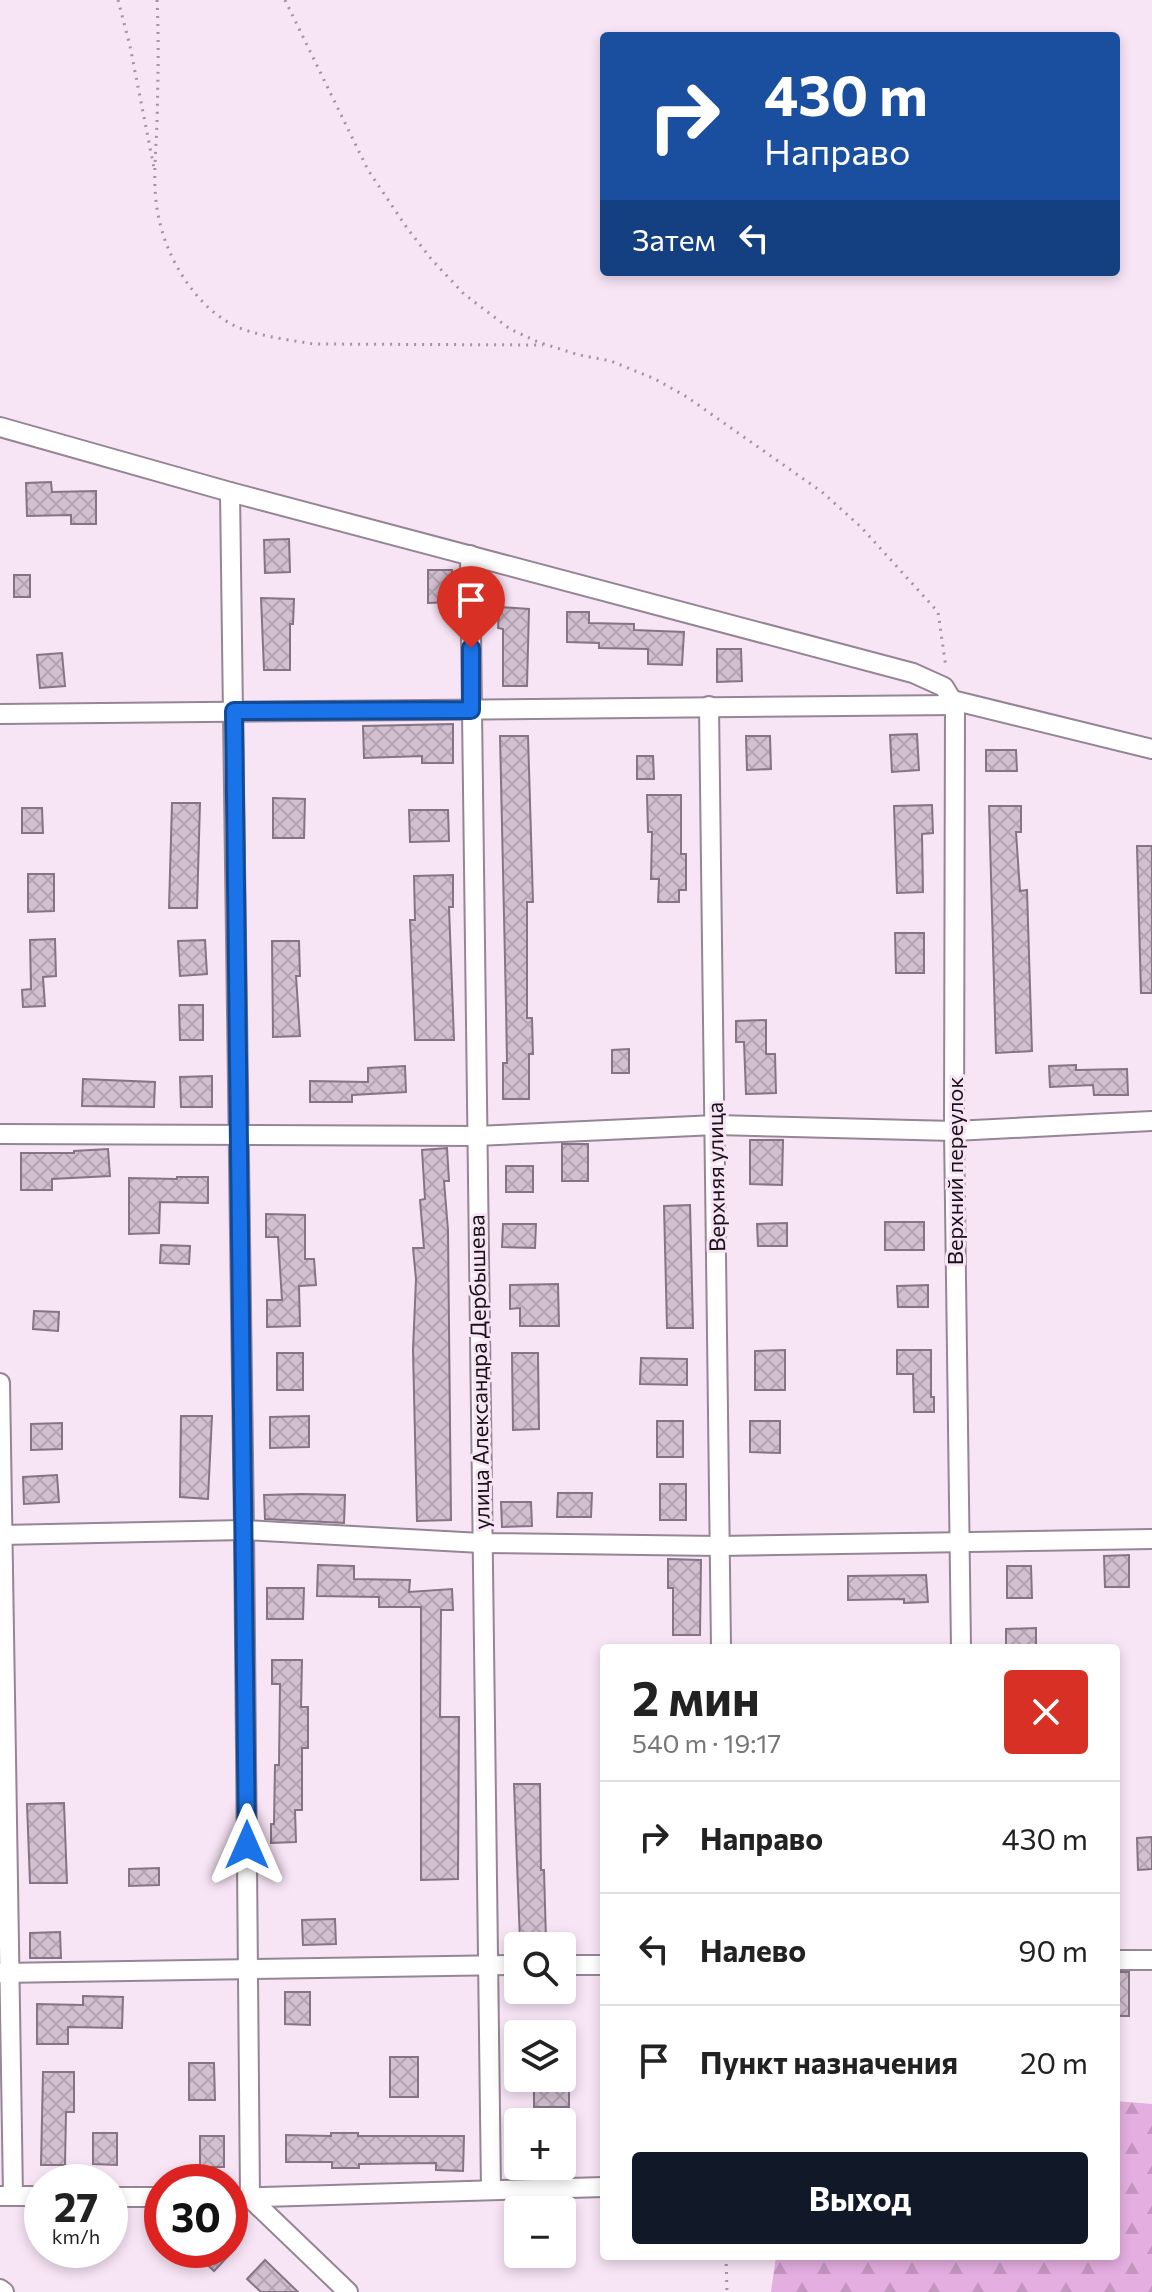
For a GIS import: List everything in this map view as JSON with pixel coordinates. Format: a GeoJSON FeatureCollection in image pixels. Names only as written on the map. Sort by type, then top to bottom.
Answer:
{"type":"FeatureCollection","features":[{"type":"Feature","properties":{"kind":"street"},"geometry":{"type":"LineString","coordinates":[[0,427],[230,492],[913,673],[937,682],[952,700]]}},
{"type":"Feature","properties":{"kind":"street"},"geometry":{"type":"LineString","coordinates":[[230,492],[250,2198],[348,2292]]}},
{"type":"Feature","properties":{"kind":"street","name":"улица Александра Дербышева"},"geometry":{"type":"LineString","coordinates":[[470,555],[491,2190]]}},
{"type":"Feature","properties":{"kind":"street"},"geometry":{"type":"LineString","coordinates":[[0,714],[471,710],[952,700],[1152,749]]}},
{"type":"Feature","properties":{"kind":"street","name":"Верхний переулок"},"geometry":{"type":"LineString","coordinates":[[952,700],[961,1644]]}},
{"type":"Feature","properties":{"kind":"street","name":"Верхняя улица"},"geometry":{"type":"LineString","coordinates":[[709,706],[721,1644]]}},
{"type":"Feature","properties":{"kind":"street"},"geometry":{"type":"LineString","coordinates":[[0,1134],[476,1136],[716,1125],[954,1131],[1152,1121]]}},
{"type":"Feature","properties":{"kind":"street"},"geometry":{"type":"LineString","coordinates":[[0,1383],[6,2196]]}},
{"type":"Feature","properties":{"kind":"street"},"geometry":{"type":"LineString","coordinates":[[1,1535],[244,1530],[481,1543],[720,1546],[1152,1539]]}},
{"type":"Feature","properties":{"kind":"street"},"geometry":{"type":"LineString","coordinates":[[1120,1960],[1152,1960]]}},
{"type":"Feature","properties":{"kind":"street"},"geometry":{"type":"LineString","coordinates":[[5,1973],[504,1965]]}},
{"type":"Feature","properties":{"kind":"street"},"geometry":{"type":"LineString","coordinates":[[576,1965],[600,1965]]}},
{"type":"Feature","properties":{"kind":"street"},"geometry":{"type":"LineString","coordinates":[[250,2198],[600,2187]]}},
{"type":"Feature","properties":{"kind":"path"},"geometry":{"type":"LineString","coordinates":[[118,0],[155,176]]}},
{"type":"Feature","properties":{"kind":"path"},"geometry":{"type":"LineString","coordinates":[[157,0],[159,52],[155,176],[158,214],[167,246],[183,277],[213,311],[240,328],[314,344],[547,345]]}},
{"type":"Feature","properties":{"kind":"path"},"geometry":{"type":"LineString","coordinates":[[285,0],[368,170],[407,228],[464,294],[510,329],[547,345],[611,361],[655,379],[687,397],[822,492],[861,527],[938,612],[952,700]]}},
{"type":"Feature","properties":{"kind":"path"},"geometry":{"type":"LineString","coordinates":[[726,2260],[727,2292]]}},
{"type":"Feature","properties":{"kind":"green space"},"geometry":{"type":"Polygon","coordinates":[[[1120,2101],[1152,2104],[1152,2292],[771,2292],[775,2260],[1120,2260],[1120,2101]]]}},
{"type":"Feature","properties":{"kind":"building"},"geometry":{"type":"Polygon","coordinates":[[[51,482],[52,492],[96,491],[96,524],[71,524],[71,515],[27,516],[26,483],[51,482]]]}},
{"type":"Feature","properties":{"kind":"building"},"geometry":{"type":"Polygon","coordinates":[[[289,539],[290,572],[265,573],[264,540],[289,539]]]}},
{"type":"Feature","properties":{"kind":"building"},"geometry":{"type":"Polygon","coordinates":[[[428,570],[452,570],[453,602],[428,603],[428,570]]]}},
{"type":"Feature","properties":{"kind":"building"},"geometry":{"type":"Polygon","coordinates":[[[14,575],[30,575],[30,597],[14,597],[14,575]]]}},
{"type":"Feature","properties":{"kind":"building"},"geometry":{"type":"Polygon","coordinates":[[[261,598],[294,599],[293,624],[290,624],[290,670],[264,670],[261,598]]]}},
{"type":"Feature","properties":{"kind":"building"},"geometry":{"type":"Polygon","coordinates":[[[499,607],[529,609],[527,686],[503,686],[503,629],[498,628],[499,607]]]}},
{"type":"Feature","properties":{"kind":"building"},"geometry":{"type":"Polygon","coordinates":[[[567,612],[589,612],[589,623],[634,624],[634,630],[684,632],[682,665],[648,664],[648,649],[599,648],[599,643],[567,642],[567,612]]]}},
{"type":"Feature","properties":{"kind":"building"},"geometry":{"type":"Polygon","coordinates":[[[717,649],[741,649],[742,681],[717,682],[717,649]]]}},
{"type":"Feature","properties":{"kind":"building"},"geometry":{"type":"Polygon","coordinates":[[[62,653],[65,686],[40,688],[37,655],[62,653]]]}},
{"type":"Feature","properties":{"kind":"building"},"geometry":{"type":"Polygon","coordinates":[[[453,724],[453,763],[422,763],[422,756],[364,758],[363,726],[453,724]]]}},
{"type":"Feature","properties":{"kind":"building"},"geometry":{"type":"Polygon","coordinates":[[[917,734],[919,770],[892,772],[890,735],[917,734]]]}},
{"type":"Feature","properties":{"kind":"building"},"geometry":{"type":"Polygon","coordinates":[[[500,736],[528,736],[533,902],[527,902],[527,1018],[532,1018],[533,1054],[529,1054],[529,1099],[503,1099],[503,1063],[507,1063],[500,736]]]}},
{"type":"Feature","properties":{"kind":"building"},"geometry":{"type":"Polygon","coordinates":[[[746,736],[770,736],[771,769],[747,770],[746,736]]]}},
{"type":"Feature","properties":{"kind":"building"},"geometry":{"type":"Polygon","coordinates":[[[986,750],[1016,750],[1017,771],[986,771],[986,750]]]}},
{"type":"Feature","properties":{"kind":"building"},"geometry":{"type":"Polygon","coordinates":[[[637,756],[653,756],[654,779],[637,779],[637,756]]]}},
{"type":"Feature","properties":{"kind":"building"},"geometry":{"type":"Polygon","coordinates":[[[647,795],[681,795],[681,854],[686,854],[686,890],[679,890],[679,902],[658,902],[659,879],[651,879],[652,832],[648,832],[647,795]]]}},
{"type":"Feature","properties":{"kind":"building"},"geometry":{"type":"Polygon","coordinates":[[[273,798],[305,799],[304,838],[273,838],[273,798]]]}},
{"type":"Feature","properties":{"kind":"building"},"geometry":{"type":"Polygon","coordinates":[[[172,803],[200,803],[197,908],[169,908],[172,803]]]}},
{"type":"Feature","properties":{"kind":"building"},"geometry":{"type":"Polygon","coordinates":[[[932,805],[933,833],[922,834],[923,892],[897,893],[894,806],[932,805]]]}},
{"type":"Feature","properties":{"kind":"building"},"geometry":{"type":"Polygon","coordinates":[[[989,806],[1021,806],[1021,832],[1016,832],[1020,891],[1027,890],[1032,1051],[996,1053],[989,806]]]}},
{"type":"Feature","properties":{"kind":"building"},"geometry":{"type":"Polygon","coordinates":[[[22,808],[42,808],[43,833],[22,833],[22,808]]]}},
{"type":"Feature","properties":{"kind":"building"},"geometry":{"type":"Polygon","coordinates":[[[409,810],[448,810],[449,841],[410,842],[409,810]]]}},
{"type":"Feature","properties":{"kind":"building"},"geometry":{"type":"Polygon","coordinates":[[[1137,846],[1152,846],[1152,993],[1141,993],[1137,846]]]}},
{"type":"Feature","properties":{"kind":"building"},"geometry":{"type":"Polygon","coordinates":[[[28,874],[54,874],[54,911],[28,912],[28,874]]]}},
{"type":"Feature","properties":{"kind":"building"},"geometry":{"type":"Polygon","coordinates":[[[453,875],[453,907],[449,907],[454,1040],[415,1040],[410,920],[415,920],[414,876],[453,875]]]}},
{"type":"Feature","properties":{"kind":"building"},"geometry":{"type":"Polygon","coordinates":[[[895,933],[924,933],[924,973],[896,973],[895,933]]]}},
{"type":"Feature","properties":{"kind":"building"},"geometry":{"type":"Polygon","coordinates":[[[55,939],[56,976],[43,977],[45,1006],[23,1007],[22,990],[31,989],[30,940],[55,939]]]}},
{"type":"Feature","properties":{"kind":"building"},"geometry":{"type":"Polygon","coordinates":[[[205,940],[207,974],[180,976],[178,941],[205,940]]]}},
{"type":"Feature","properties":{"kind":"building"},"geometry":{"type":"Polygon","coordinates":[[[272,941],[299,941],[300,976],[296,976],[300,1036],[273,1037],[272,941]]]}},
{"type":"Feature","properties":{"kind":"building"},"geometry":{"type":"Polygon","coordinates":[[[179,1005],[203,1005],[203,1040],[180,1040],[179,1005]]]}},
{"type":"Feature","properties":{"kind":"building"},"geometry":{"type":"Polygon","coordinates":[[[766,1020],[766,1054],[775,1054],[776,1093],[746,1094],[744,1042],[736,1042],[736,1021],[766,1020]]]}},
{"type":"Feature","properties":{"kind":"building"},"geometry":{"type":"Polygon","coordinates":[[[629,1049],[629,1073],[612,1073],[612,1050],[629,1049]]]}},
{"type":"Feature","properties":{"kind":"building"},"geometry":{"type":"Polygon","coordinates":[[[1076,1065],[1076,1070],[1127,1069],[1128,1095],[1094,1095],[1093,1085],[1050,1087],[1049,1066],[1076,1065]]]}},
{"type":"Feature","properties":{"kind":"building"},"geometry":{"type":"Polygon","coordinates":[[[405,1066],[406,1092],[352,1095],[352,1102],[310,1102],[310,1081],[368,1082],[368,1068],[405,1066]]]}},
{"type":"Feature","properties":{"kind":"building"},"geometry":{"type":"Polygon","coordinates":[[[212,1076],[212,1107],[181,1107],[180,1077],[212,1076]]]}},
{"type":"Feature","properties":{"kind":"building"},"geometry":{"type":"Polygon","coordinates":[[[83,1079],[155,1082],[154,1107],[82,1106],[83,1079]]]}},
{"type":"Feature","properties":{"kind":"building"},"geometry":{"type":"Polygon","coordinates":[[[750,1140],[783,1140],[782,1185],[750,1184],[750,1140]]]}},
{"type":"Feature","properties":{"kind":"building"},"geometry":{"type":"Polygon","coordinates":[[[562,1144],[588,1144],[588,1181],[562,1181],[562,1144]]]}},
{"type":"Feature","properties":{"kind":"building"},"geometry":{"type":"Polygon","coordinates":[[[447,1148],[449,1181],[444,1181],[448,1230],[451,1520],[417,1521],[413,1350],[416,1279],[413,1248],[424,1248],[420,1200],[425,1199],[422,1150],[447,1148]]]}},
{"type":"Feature","properties":{"kind":"building"},"geometry":{"type":"Polygon","coordinates":[[[108,1149],[110,1176],[52,1179],[52,1190],[21,1190],[21,1153],[74,1153],[108,1149]]]}},
{"type":"Feature","properties":{"kind":"building"},"geometry":{"type":"Polygon","coordinates":[[[506,1166],[533,1166],[533,1192],[506,1192],[506,1166]]]}},
{"type":"Feature","properties":{"kind":"building"},"geometry":{"type":"Polygon","coordinates":[[[208,1177],[208,1203],[160,1202],[159,1233],[129,1234],[129,1178],[208,1177]]]}},
{"type":"Feature","properties":{"kind":"building"},"geometry":{"type":"Polygon","coordinates":[[[690,1205],[693,1328],[667,1328],[664,1206],[690,1205]]]}},
{"type":"Feature","properties":{"kind":"building"},"geometry":{"type":"Polygon","coordinates":[[[266,1214],[305,1215],[305,1259],[314,1259],[316,1285],[299,1286],[300,1326],[267,1327],[267,1300],[282,1300],[278,1237],[266,1237],[266,1214]]]}},
{"type":"Feature","properties":{"kind":"building"},"geometry":{"type":"Polygon","coordinates":[[[885,1222],[924,1222],[924,1250],[885,1250],[885,1222]]]}},
{"type":"Feature","properties":{"kind":"building"},"geometry":{"type":"Polygon","coordinates":[[[787,1223],[787,1246],[758,1246],[757,1224],[787,1223]]]}},
{"type":"Feature","properties":{"kind":"building"},"geometry":{"type":"Polygon","coordinates":[[[503,1224],[536,1224],[535,1248],[502,1247],[503,1224]]]}},
{"type":"Feature","properties":{"kind":"building"},"geometry":{"type":"Polygon","coordinates":[[[161,1245],[190,1246],[189,1264],[160,1263],[161,1245]]]}},
{"type":"Feature","properties":{"kind":"building"},"geometry":{"type":"Polygon","coordinates":[[[558,1284],[559,1326],[520,1326],[520,1308],[510,1309],[510,1285],[558,1284]]]}},
{"type":"Feature","properties":{"kind":"building"},"geometry":{"type":"Polygon","coordinates":[[[928,1285],[928,1307],[898,1307],[897,1286],[928,1285]]]}},
{"type":"Feature","properties":{"kind":"building"},"geometry":{"type":"Polygon","coordinates":[[[34,1311],[59,1312],[58,1331],[33,1329],[34,1311]]]}},
{"type":"Feature","properties":{"kind":"building"},"geometry":{"type":"Polygon","coordinates":[[[785,1350],[785,1390],[755,1390],[755,1351],[785,1350]]]}},
{"type":"Feature","properties":{"kind":"building"},"geometry":{"type":"Polygon","coordinates":[[[897,1350],[931,1350],[934,1412],[914,1412],[913,1374],[897,1374],[897,1350]]]}},
{"type":"Feature","properties":{"kind":"building"},"geometry":{"type":"Polygon","coordinates":[[[277,1353],[303,1353],[303,1390],[277,1390],[277,1353]]]}},
{"type":"Feature","properties":{"kind":"building"},"geometry":{"type":"Polygon","coordinates":[[[512,1353],[538,1353],[539,1429],[513,1430],[512,1353]]]}},
{"type":"Feature","properties":{"kind":"building"},"geometry":{"type":"Polygon","coordinates":[[[641,1358],[687,1359],[687,1385],[640,1384],[641,1358]]]}},
{"type":"Feature","properties":{"kind":"building"},"geometry":{"type":"Polygon","coordinates":[[[181,1416],[212,1416],[208,1499],[180,1497],[181,1416]]]}},
{"type":"Feature","properties":{"kind":"building"},"geometry":{"type":"Polygon","coordinates":[[[309,1416],[309,1447],[270,1448],[270,1417],[309,1416]]]}},
{"type":"Feature","properties":{"kind":"building"},"geometry":{"type":"Polygon","coordinates":[[[657,1421],[683,1421],[683,1457],[657,1457],[657,1421]]]}},
{"type":"Feature","properties":{"kind":"building"},"geometry":{"type":"Polygon","coordinates":[[[750,1421],[780,1421],[780,1453],[750,1452],[750,1421]]]}},
{"type":"Feature","properties":{"kind":"building"},"geometry":{"type":"Polygon","coordinates":[[[62,1423],[62,1449],[31,1450],[31,1424],[62,1423]]]}},
{"type":"Feature","properties":{"kind":"building"},"geometry":{"type":"Polygon","coordinates":[[[57,1475],[59,1502],[24,1504],[23,1477],[57,1475]]]}},
{"type":"Feature","properties":{"kind":"building"},"geometry":{"type":"Polygon","coordinates":[[[660,1484],[686,1484],[686,1520],[660,1520],[660,1484]]]}},
{"type":"Feature","properties":{"kind":"building"},"geometry":{"type":"Polygon","coordinates":[[[558,1493],[592,1493],[591,1517],[557,1517],[558,1493]]]}},
{"type":"Feature","properties":{"kind":"building"},"geometry":{"type":"Polygon","coordinates":[[[264,1495],[345,1495],[344,1523],[265,1519],[264,1495]]]}},
{"type":"Feature","properties":{"kind":"building"},"geometry":{"type":"Polygon","coordinates":[[[501,1502],[531,1502],[532,1526],[502,1527],[501,1502]]]}},
{"type":"Feature","properties":{"kind":"building"},"geometry":{"type":"Polygon","coordinates":[[[1129,1555],[1129,1587],[1105,1587],[1104,1556],[1129,1555]]]}},
{"type":"Feature","properties":{"kind":"building"},"geometry":{"type":"Polygon","coordinates":[[[668,1559],[701,1560],[700,1635],[673,1635],[673,1588],[668,1588],[668,1559]]]}},
{"type":"Feature","properties":{"kind":"building"},"geometry":{"type":"Polygon","coordinates":[[[318,1565],[354,1566],[354,1579],[410,1580],[409,1592],[452,1589],[453,1610],[441,1610],[440,1717],[459,1717],[458,1879],[421,1880],[421,1607],[379,1607],[379,1597],[317,1596],[318,1565]]]}},
{"type":"Feature","properties":{"kind":"building"},"geometry":{"type":"Polygon","coordinates":[[[1007,1566],[1031,1566],[1032,1598],[1007,1598],[1007,1566]]]}},
{"type":"Feature","properties":{"kind":"building"},"geometry":{"type":"Polygon","coordinates":[[[926,1575],[928,1602],[848,1600],[848,1576],[926,1575]]]}},
{"type":"Feature","properties":{"kind":"building"},"geometry":{"type":"Polygon","coordinates":[[[267,1588],[304,1588],[303,1619],[267,1619],[267,1588]]]}},
{"type":"Feature","properties":{"kind":"building"},"geometry":{"type":"Polygon","coordinates":[[[1036,1628],[1036,1644],[1006,1644],[1006,1629],[1036,1628]]]}},
{"type":"Feature","properties":{"kind":"building"},"geometry":{"type":"Polygon","coordinates":[[[272,1660],[302,1660],[301,1707],[308,1707],[308,1748],[302,1748],[302,1810],[295,1810],[296,1842],[271,1843],[275,1765],[279,1765],[280,1684],[272,1684],[272,1660]]]}},
{"type":"Feature","properties":{"kind":"building"},"geometry":{"type":"Polygon","coordinates":[[[514,1784],[540,1784],[546,1932],[520,1932],[514,1784]]]}},
{"type":"Feature","properties":{"kind":"building"},"geometry":{"type":"Polygon","coordinates":[[[64,1803],[67,1883],[30,1883],[27,1804],[64,1803]]]}},
{"type":"Feature","properties":{"kind":"building"},"geometry":{"type":"Polygon","coordinates":[[[1152,1837],[1152,1869],[1138,1870],[1137,1838],[1152,1837]]]}},
{"type":"Feature","properties":{"kind":"building"},"geometry":{"type":"Polygon","coordinates":[[[159,1868],[159,1885],[129,1886],[129,1869],[159,1868]]]}},
{"type":"Feature","properties":{"kind":"building"},"geometry":{"type":"Polygon","coordinates":[[[335,1919],[336,1944],[303,1945],[302,1920],[335,1919]]]}},
{"type":"Feature","properties":{"kind":"building"},"geometry":{"type":"Polygon","coordinates":[[[60,1932],[61,1958],[30,1958],[30,1933],[60,1932]]]}},
{"type":"Feature","properties":{"kind":"building"},"geometry":{"type":"Polygon","coordinates":[[[1120,1972],[1129,1972],[1129,2016],[1120,2016],[1120,1972]]]}},
{"type":"Feature","properties":{"kind":"building"},"geometry":{"type":"Polygon","coordinates":[[[285,1992],[310,1992],[310,2025],[285,2024],[285,1992]]]}},
{"type":"Feature","properties":{"kind":"building"},"geometry":{"type":"Polygon","coordinates":[[[83,1996],[123,1997],[122,2028],[68,2027],[68,2044],[37,2044],[37,2004],[83,2005],[83,1996]]]}},
{"type":"Feature","properties":{"kind":"building"},"geometry":{"type":"Polygon","coordinates":[[[390,2057],[418,2057],[418,2097],[390,2097],[390,2057]]]}},
{"type":"Feature","properties":{"kind":"building"},"geometry":{"type":"Polygon","coordinates":[[[189,2063],[214,2063],[215,2100],[189,2100],[189,2063]]]}},
{"type":"Feature","properties":{"kind":"building"},"geometry":{"type":"Polygon","coordinates":[[[43,2072],[74,2072],[74,2112],[66,2112],[65,2164],[41,2164],[43,2072]]]}},
{"type":"Feature","properties":{"kind":"building"},"geometry":{"type":"Polygon","coordinates":[[[534,2092],[569,2092],[569,2107],[534,2107],[534,2092]]]}},
{"type":"Feature","properties":{"kind":"building"},"geometry":{"type":"Polygon","coordinates":[[[93,2133],[117,2133],[117,2164],[93,2164],[93,2133]]]}},
{"type":"Feature","properties":{"kind":"building"},"geometry":{"type":"Polygon","coordinates":[[[331,2133],[464,2136],[463,2171],[436,2170],[436,2163],[359,2164],[359,2168],[332,2168],[332,2162],[286,2162],[286,2135],[331,2136],[331,2133]]]}},
{"type":"Feature","properties":{"kind":"building"},"geometry":{"type":"Polygon","coordinates":[[[200,2136],[224,2136],[224,2164],[200,2164],[200,2136]]]}},
{"type":"Feature","properties":{"kind":"building"},"geometry":{"type":"Polygon","coordinates":[[[265,2260],[298,2292],[261,2292],[247,2279],[265,2260]]]}},
{"type":"Feature","properties":{"kind":"route"},"geometry":{"type":"LineString","coordinates":[[247,1845],[234,711],[471,710],[471,648]]}}]}
